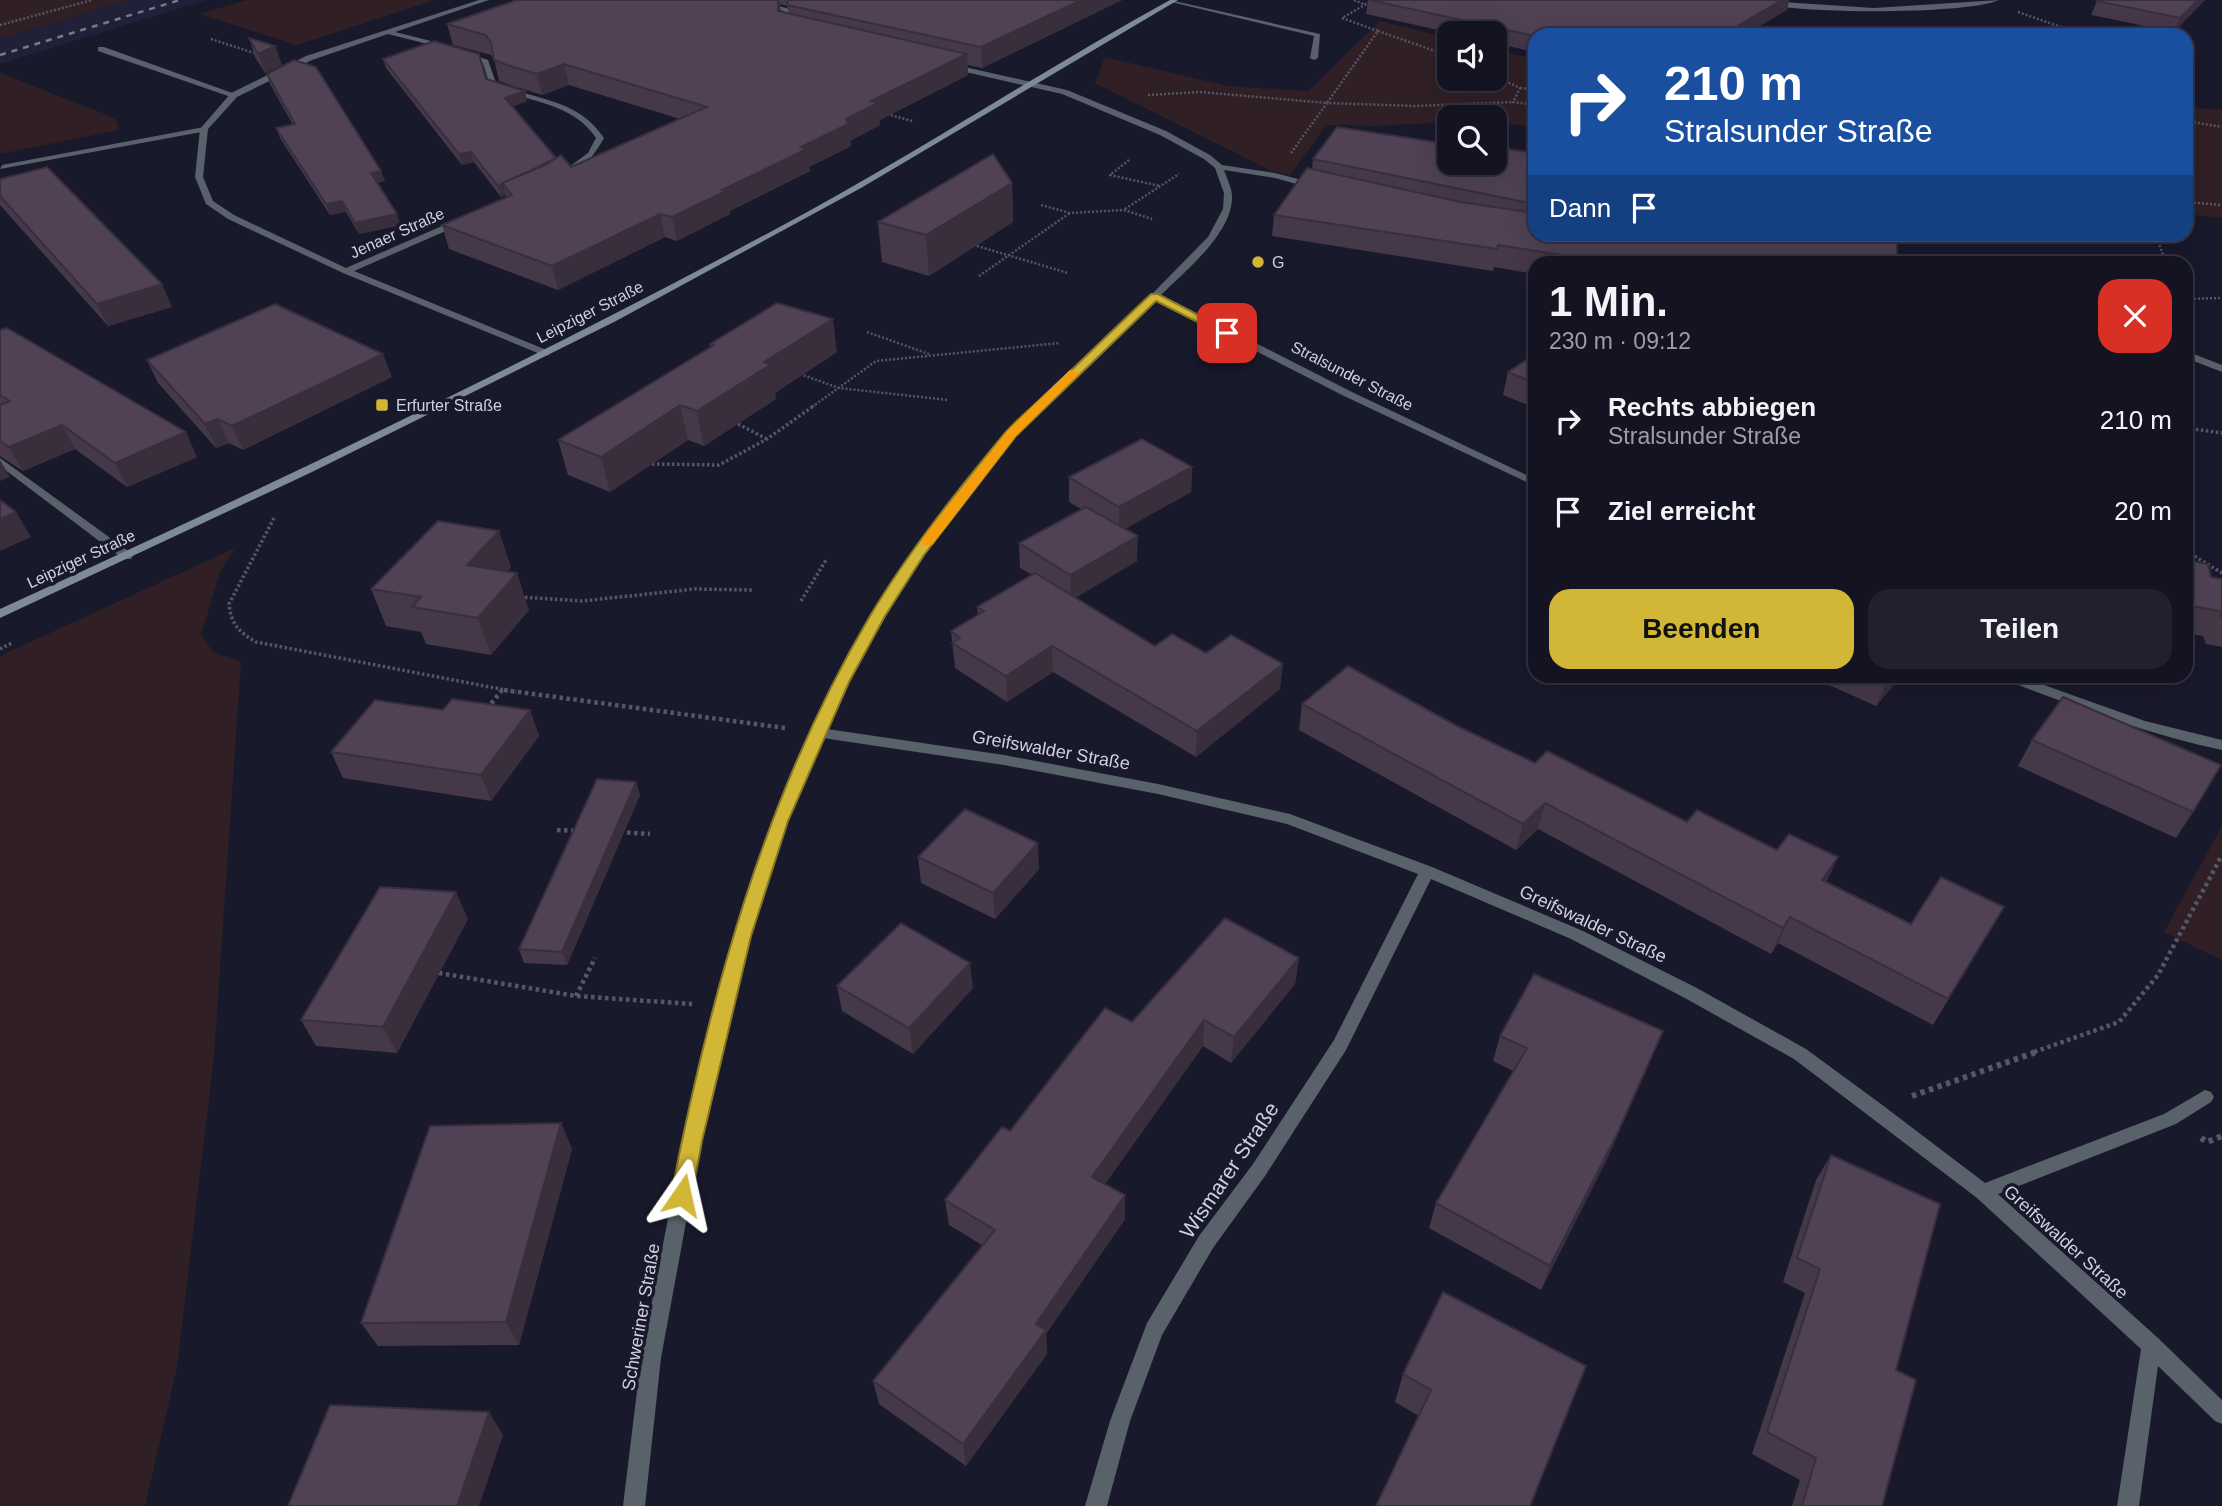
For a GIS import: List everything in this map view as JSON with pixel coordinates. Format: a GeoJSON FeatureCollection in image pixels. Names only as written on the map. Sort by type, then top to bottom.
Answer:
{"type":"FeatureCollection","features":[{"type":"Feature","properties":{"kind":"main road","name":"Leipziger Straße"},"geometry":{"type":"LineString","coordinates":[[0,614],[127,556],[545,353],[815,211],[1174,0]]}},
{"type":"Feature","properties":{"kind":"street"},"geometry":{"type":"LineString","coordinates":[[486,0],[309,58],[234,95],[204,129],[199,177],[209,202],[232,217],[346,271],[545,353]]}},
{"type":"Feature","properties":{"kind":"street"},"geometry":{"type":"LineString","coordinates":[[747,0],[788,10],[800,5]]}},
{"type":"Feature","properties":{"kind":"street"},"geometry":{"type":"LineString","coordinates":[[1174,0],[1318,36],[1314,58]]}},
{"type":"Feature","properties":{"kind":"street"},"geometry":{"type":"LineString","coordinates":[[1752,0],[1829,10],[1878,12],[1992,1]]}},
{"type":"Feature","properties":{"kind":"street"},"geometry":{"type":"LineString","coordinates":[[788,10],[783,28],[796,31]]}},
{"type":"Feature","properties":{"kind":"street"},"geometry":{"type":"LineString","coordinates":[[387,32],[485,59],[490,64],[493,84],[504,90],[565,107],[595,127],[600,138],[591,154],[574,169],[556,178]]}},
{"type":"Feature","properties":{"kind":"street"},"geometry":{"type":"LineString","coordinates":[[101,49],[234,95]]}},
{"type":"Feature","properties":{"kind":"street"},"geometry":{"type":"LineString","coordinates":[[941,64],[1064,92],[1163,133],[1219,167],[1275,176],[1327,190]]}},
{"type":"Feature","properties":{"kind":"street"},"geometry":{"type":"LineString","coordinates":[[2,167],[204,129]]}},
{"type":"Feature","properties":{"kind":"street","name":"Schweriner Straße"},"geometry":{"type":"LineString","coordinates":[[634,1506],[651,1358],[692,1141],[742,936],[779,821],[842,682],[877,616],[919,553],[1012,433],[1212,238],[1227,209],[1228,192],[1219,167]]}},
{"type":"Feature","properties":{"kind":"street","name":"Jenaer Straße"},"geometry":{"type":"LineString","coordinates":[[346,271],[472,216]]}},
{"type":"Feature","properties":{"kind":"street","name":"Stralsunder Straße"},"geometry":{"type":"LineString","coordinates":[[1155,296],[1453,446],[1528,480]]}},
{"type":"Feature","properties":{"kind":"street"},"geometry":{"type":"LineString","coordinates":[[2193,358],[2222,369]]}},
{"type":"Feature","properties":{"kind":"street"},"geometry":{"type":"LineString","coordinates":[[0,461],[127,556]]}},
{"type":"Feature","properties":{"kind":"street"},"geometry":{"type":"LineString","coordinates":[[2026,683],[2119,718],[2181,737],[2222,745]]}},
{"type":"Feature","properties":{"kind":"street","name":"Greifswalder Straße"},"geometry":{"type":"LineString","coordinates":[[820,733],[1004,760],[1290,819],[1427,871],[1577,934],[1689,992],[1800,1055],[1875,1109],[1983,1192],[2151,1345],[2222,1414]]}},
{"type":"Feature","properties":{"kind":"street","name":"Wismarer Straße"},"geometry":{"type":"LineString","coordinates":[[1096,1506],[1121,1421],[1154,1330],[1206,1242],[1259,1170],[1340,1045],[1427,871]]}},
{"type":"Feature","properties":{"kind":"street"},"geometry":{"type":"LineString","coordinates":[[1983,1192],[2170,1119],[2205,1097]]}},
{"type":"Feature","properties":{"kind":"street"},"geometry":{"type":"LineString","coordinates":[[2128,1506],[2151,1345]]}},
{"type":"Feature","properties":{"kind":"path"},"geometry":{"type":"LineString","coordinates":[[0,24],[93,0]]}},
{"type":"Feature","properties":{"kind":"path"},"geometry":{"type":"LineString","coordinates":[[1354,0],[1376,7]]}},
{"type":"Feature","properties":{"kind":"path"},"geometry":{"type":"LineString","coordinates":[[1373,0],[1342,18],[1437,52]]}},
{"type":"Feature","properties":{"kind":"path"},"geometry":{"type":"LineString","coordinates":[[1992,1],[2065,28]]}},
{"type":"Feature","properties":{"kind":"path"},"geometry":{"type":"LineString","coordinates":[[1275,176],[1378,31]]}},
{"type":"Feature","properties":{"kind":"path"},"geometry":{"type":"LineString","coordinates":[[1507,82],[1528,89]]}},
{"type":"Feature","properties":{"kind":"path"},"geometry":{"type":"LineString","coordinates":[[1513,102],[1520,88]]}},
{"type":"Feature","properties":{"kind":"path"},"geometry":{"type":"LineString","coordinates":[[1100,106],[1132,97],[1168,92],[1415,106],[1513,102],[1528,104]]}},
{"type":"Feature","properties":{"kind":"path"},"geometry":{"type":"LineString","coordinates":[[878,111],[915,121]]}},
{"type":"Feature","properties":{"kind":"path"},"geometry":{"type":"LineString","coordinates":[[2193,122],[2222,128]]}},
{"type":"Feature","properties":{"kind":"path"},"geometry":{"type":"LineString","coordinates":[[1124,210],[1207,158]]}},
{"type":"Feature","properties":{"kind":"path"},"geometry":{"type":"LineString","coordinates":[[1129,160],[1110,175],[1160,186]]}},
{"type":"Feature","properties":{"kind":"path"},"geometry":{"type":"LineString","coordinates":[[2193,203],[2222,205]]}},
{"type":"Feature","properties":{"kind":"path"},"geometry":{"type":"LineString","coordinates":[[1041,205],[1070,214],[1124,210],[1152,219]]}},
{"type":"Feature","properties":{"kind":"path"},"geometry":{"type":"LineString","coordinates":[[979,276],[1070,214]]}},
{"type":"Feature","properties":{"kind":"path"},"geometry":{"type":"LineString","coordinates":[[977,246],[1068,273]]}},
{"type":"Feature","properties":{"kind":"path"},"geometry":{"type":"LineString","coordinates":[[2193,299],[2222,298]]}},
{"type":"Feature","properties":{"kind":"path"},"geometry":{"type":"LineString","coordinates":[[867,332],[933,355]]}},
{"type":"Feature","properties":{"kind":"path"},"geometry":{"type":"LineString","coordinates":[[652,464],[719,466],[767,439],[876,361],[1068,342],[1097,352]]}},
{"type":"Feature","properties":{"kind":"path"},"geometry":{"type":"LineString","coordinates":[[790,370],[839,388],[948,400]]}},
{"type":"Feature","properties":{"kind":"path"},"geometry":{"type":"LineString","coordinates":[[738,424],[767,439]]}},
{"type":"Feature","properties":{"kind":"path"},"geometry":{"type":"LineString","coordinates":[[2193,429],[2222,433]]}},
{"type":"Feature","properties":{"kind":"path"},"geometry":{"type":"LineString","coordinates":[[275,517],[229,604],[229,619],[237,631],[256,642],[502,690],[820,733]]}},
{"type":"Feature","properties":{"kind":"path"},"geometry":{"type":"LineString","coordinates":[[2193,555],[2222,573]]}},
{"type":"Feature","properties":{"kind":"path"},"geometry":{"type":"LineString","coordinates":[[801,601],[826,560]]}},
{"type":"Feature","properties":{"kind":"path"},"geometry":{"type":"LineString","coordinates":[[511,596],[582,601],[695,589],[752,590]]}},
{"type":"Feature","properties":{"kind":"path"},"geometry":{"type":"LineString","coordinates":[[481,717],[502,690]]}},
{"type":"Feature","properties":{"kind":"path"},"geometry":{"type":"LineString","coordinates":[[557,830],[584,831]]}},
{"type":"Feature","properties":{"kind":"path"},"geometry":{"type":"LineString","coordinates":[[610,832],[650,834]]}},
{"type":"Feature","properties":{"kind":"path"},"geometry":{"type":"LineString","coordinates":[[1875,1109],[2119,1022],[2158,975],[2222,855]]}},
{"type":"Feature","properties":{"kind":"path"},"geometry":{"type":"LineString","coordinates":[[576,996],[595,958]]}},
{"type":"Feature","properties":{"kind":"path"},"geometry":{"type":"LineString","coordinates":[[439,973],[576,996],[724,1006]]}},
{"type":"Feature","properties":{"kind":"shaded area"},"geometry":{"type":"Polygon","coordinates":[[[0,0],[129,0],[0,39],[0,0]]]}},
{"type":"Feature","properties":{"kind":"shaded area"},"geometry":{"type":"Polygon","coordinates":[[[129,0],[207,0],[0,64],[0,39],[129,0]]]}},
{"type":"Feature","properties":{"kind":"shaded area"},"geometry":{"type":"Polygon","coordinates":[[[247,0],[435,0],[297,45],[200,14],[247,0]]]}},
{"type":"Feature","properties":{"kind":"shaded area"},"geometry":{"type":"Polygon","coordinates":[[[1380,21],[1437,35],[1437,91],[1507,91],[1507,53],[1528,57],[1528,126],[1507,124],[1507,105],[1437,105],[1437,123],[1326,125],[1290,176],[1270,170],[1095,83],[1105,57],[1227,86],[1308,91],[1380,21]]]}},
{"type":"Feature","properties":{"kind":"shaded area"},"geometry":{"type":"Polygon","coordinates":[[[0,73],[115,118],[119,130],[0,154],[0,73]]]}},
{"type":"Feature","properties":{"kind":"shaded area"},"geometry":{"type":"Polygon","coordinates":[[[2193,108],[2222,109],[2222,218],[2193,215],[2193,108]]]}},
{"type":"Feature","properties":{"kind":"shaded area"},"geometry":{"type":"Polygon","coordinates":[[[235,548],[220,572],[201,635],[213,652],[241,662],[214,1056],[177,1367],[145,1506],[0,1506],[0,656],[235,548]]]}},
{"type":"Feature","properties":{"kind":"shaded area"},"geometry":{"type":"Polygon","coordinates":[[[2222,826],[2222,960],[2164,932],[2222,826]]]}},
{"type":"Feature","properties":{"kind":"building"},"geometry":{"type":"Polygon","coordinates":[[[517,0],[778,0],[778,11],[967,54],[871,101],[878,103],[846,119],[848,124],[801,147],[807,149],[722,190],[726,191],[672,217],[660,214],[552,266],[442,225],[512,195],[502,183],[545,165],[561,155],[571,167],[707,107],[564,64],[537,74],[507,65],[494,60],[491,43],[486,35],[447,24],[517,0]]]}},
{"type":"Feature","properties":{"kind":"building"},"geometry":{"type":"Polygon","coordinates":[[[788,0],[1081,0],[981,47],[787,5],[788,0]]]}},
{"type":"Feature","properties":{"kind":"building"},"geometry":{"type":"Polygon","coordinates":[[[1370,0],[1782,0],[1734,28],[1528,28],[1528,34],[1507,30],[1507,21],[1466,21],[1370,0]]]}},
{"type":"Feature","properties":{"kind":"building"},"geometry":{"type":"Polygon","coordinates":[[[2098,0],[2198,0],[2180,18],[2098,0]]]}},
{"type":"Feature","properties":{"kind":"building"},"geometry":{"type":"Polygon","coordinates":[[[249,38],[275,46],[258,54],[249,38]]]}},
{"type":"Feature","properties":{"kind":"building"},"geometry":{"type":"Polygon","coordinates":[[[434,41],[479,54],[486,79],[525,91],[505,98],[556,158],[498,186],[471,152],[459,154],[383,59],[434,41]]]}},
{"type":"Feature","properties":{"kind":"building"},"geometry":{"type":"Polygon","coordinates":[[[294,60],[316,67],[381,171],[371,173],[397,214],[355,223],[342,201],[326,204],[276,128],[295,124],[267,74],[294,60]]]}},
{"type":"Feature","properties":{"kind":"building"},"geometry":{"type":"Polygon","coordinates":[[[1337,127],[1437,142],[1437,175],[1507,175],[1507,149],[1528,152],[1528,203],[1313,159],[1337,127]]]}},
{"type":"Feature","properties":{"kind":"building"},"geometry":{"type":"Polygon","coordinates":[[[993,154],[1012,183],[926,235],[878,222],[993,154]]]}},
{"type":"Feature","properties":{"kind":"building"},"geometry":{"type":"Polygon","coordinates":[[[47,167],[162,284],[97,304],[0,196],[0,179],[47,167]]]}},
{"type":"Feature","properties":{"kind":"building"},"geometry":{"type":"Polygon","coordinates":[[[1307,168],[1461,202],[1528,212],[1528,242],[1897,242],[1897,256],[1567,256],[1498,245],[1497,249],[1274,215],[1307,168]]]}},
{"type":"Feature","properties":{"kind":"building"},"geometry":{"type":"Polygon","coordinates":[[[777,303],[833,319],[764,362],[770,365],[697,411],[680,405],[601,457],[558,440],[714,345],[710,344],[777,303]]]}},
{"type":"Feature","properties":{"kind":"building"},"geometry":{"type":"Polygon","coordinates":[[[275,304],[383,354],[232,426],[218,419],[205,424],[147,360],[275,304]]]}},
{"type":"Feature","properties":{"kind":"building"},"geometry":{"type":"Polygon","coordinates":[[[7,328],[186,432],[115,463],[62,425],[9,447],[0,441],[0,405],[10,401],[0,395],[0,330],[7,328]]]}},
{"type":"Feature","properties":{"kind":"building"},"geometry":{"type":"Polygon","coordinates":[[[1528,359],[1528,380],[1508,372],[1528,359]]]}},
{"type":"Feature","properties":{"kind":"building"},"geometry":{"type":"Polygon","coordinates":[[[1142,439],[1192,467],[1119,507],[1069,477],[1142,439]]]}},
{"type":"Feature","properties":{"kind":"building"},"geometry":{"type":"Polygon","coordinates":[[[0,500],[16,512],[0,519],[0,500]]]}},
{"type":"Feature","properties":{"kind":"building"},"geometry":{"type":"Polygon","coordinates":[[[1086,507],[1138,536],[1070,575],[1019,543],[1086,507]]]}},
{"type":"Feature","properties":{"kind":"building"},"geometry":{"type":"Polygon","coordinates":[[[438,521],[499,531],[467,565],[517,573],[478,618],[412,607],[421,597],[371,589],[438,521]]]}},
{"type":"Feature","properties":{"kind":"building"},"geometry":{"type":"Polygon","coordinates":[[[2193,561],[2208,564],[2211,577],[2222,579],[2222,619],[2219,611],[2193,606],[2193,561]]]}},
{"type":"Feature","properties":{"kind":"building"},"geometry":{"type":"Polygon","coordinates":[[[1035,573],[1155,646],[1172,634],[1206,653],[1231,635],[1283,664],[1197,731],[1052,646],[1006,676],[952,643],[960,638],[951,631],[984,611],[977,607],[1035,573]]]}},
{"type":"Feature","properties":{"kind":"building"},"geometry":{"type":"Polygon","coordinates":[[[1348,666],[1457,726],[1535,763],[1547,751],[1687,822],[1697,810],[1777,850],[1789,834],[1838,857],[1822,880],[1911,924],[1941,877],[2004,907],[1948,999],[1790,917],[1783,928],[1545,803],[1523,824],[1302,704],[1348,666]]]}},
{"type":"Feature","properties":{"kind":"building"},"geometry":{"type":"Polygon","coordinates":[[[2063,697],[2221,765],[2193,812],[2032,740],[2063,697]]]}},
{"type":"Feature","properties":{"kind":"building"},"geometry":{"type":"Polygon","coordinates":[[[452,699],[530,710],[481,775],[331,752],[375,700],[443,710],[452,699]]]}},
{"type":"Feature","properties":{"kind":"building"},"geometry":{"type":"Polygon","coordinates":[[[597,779],[636,782],[562,952],[519,949],[597,779]]]}},
{"type":"Feature","properties":{"kind":"building"},"geometry":{"type":"Polygon","coordinates":[[[965,809],[1038,843],[993,893],[918,857],[965,809]]]}},
{"type":"Feature","properties":{"kind":"building"},"geometry":{"type":"Polygon","coordinates":[[[380,887],[456,892],[383,1027],[301,1020],[380,887]]]}},
{"type":"Feature","properties":{"kind":"building"},"geometry":{"type":"Polygon","coordinates":[[[1225,918],[1299,958],[1234,1037],[1204,1020],[1092,1177],[1125,1195],[1036,1324],[1046,1330],[963,1444],[873,1381],[995,1230],[945,1200],[1002,1127],[1010,1131],[1105,1008],[1132,1022],[1225,918]]]}},
{"type":"Feature","properties":{"kind":"building"},"geometry":{"type":"Polygon","coordinates":[[[901,923],[970,963],[909,1028],[837,986],[901,923]]]}},
{"type":"Feature","properties":{"kind":"building"},"geometry":{"type":"Polygon","coordinates":[[[1534,974],[1663,1031],[1618,1132],[1550,1266],[1436,1203],[1527,1048],[1500,1036],[1534,974]]]}},
{"type":"Feature","properties":{"kind":"building"},"geometry":{"type":"Polygon","coordinates":[[[561,1123],[506,1322],[361,1323],[430,1126],[561,1123]]]}},
{"type":"Feature","properties":{"kind":"building"},"geometry":{"type":"Polygon","coordinates":[[[1831,1155],[1940,1204],[1896,1370],[1916,1380],[1882,1506],[1802,1506],[1816,1458],[1767,1432],[1820,1269],[1797,1258],[1831,1155]]]}},
{"type":"Feature","properties":{"kind":"building"},"geometry":{"type":"Polygon","coordinates":[[[1443,1292],[1586,1366],[1530,1506],[1376,1506],[1431,1390],[1403,1374],[1443,1292]]]}},
{"type":"Feature","properties":{"kind":"building"},"geometry":{"type":"Polygon","coordinates":[[[330,1405],[489,1412],[457,1506],[288,1506],[330,1405]]]}},
{"type":"Feature","properties":{"kind":"railway"},"geometry":{"type":"LineString","coordinates":[[0,55],[180,0]]}},
{"type":"Feature","properties":{"kind":"slow traffic"},"geometry":{"type":"LineString","coordinates":[[927,542],[1012,433],[1074,373]]}},
{"type":"Feature","properties":{"kind":"place","name":"G"},"geometry":{"type":"Point","coordinates":[1258,262]}},
{"type":"Feature","properties":{"kind":"place","name":"Erfurter Straße"},"geometry":{"type":"Point","coordinates":[382,405]}},
{"type":"Feature","properties":{"kind":"route"},"geometry":{"type":"LineString","coordinates":[[682,1195],[692,1141],[742,936],[779,821],[842,682],[877,616],[919,553],[1012,433],[1155,296],[1227,333]]}}]}
